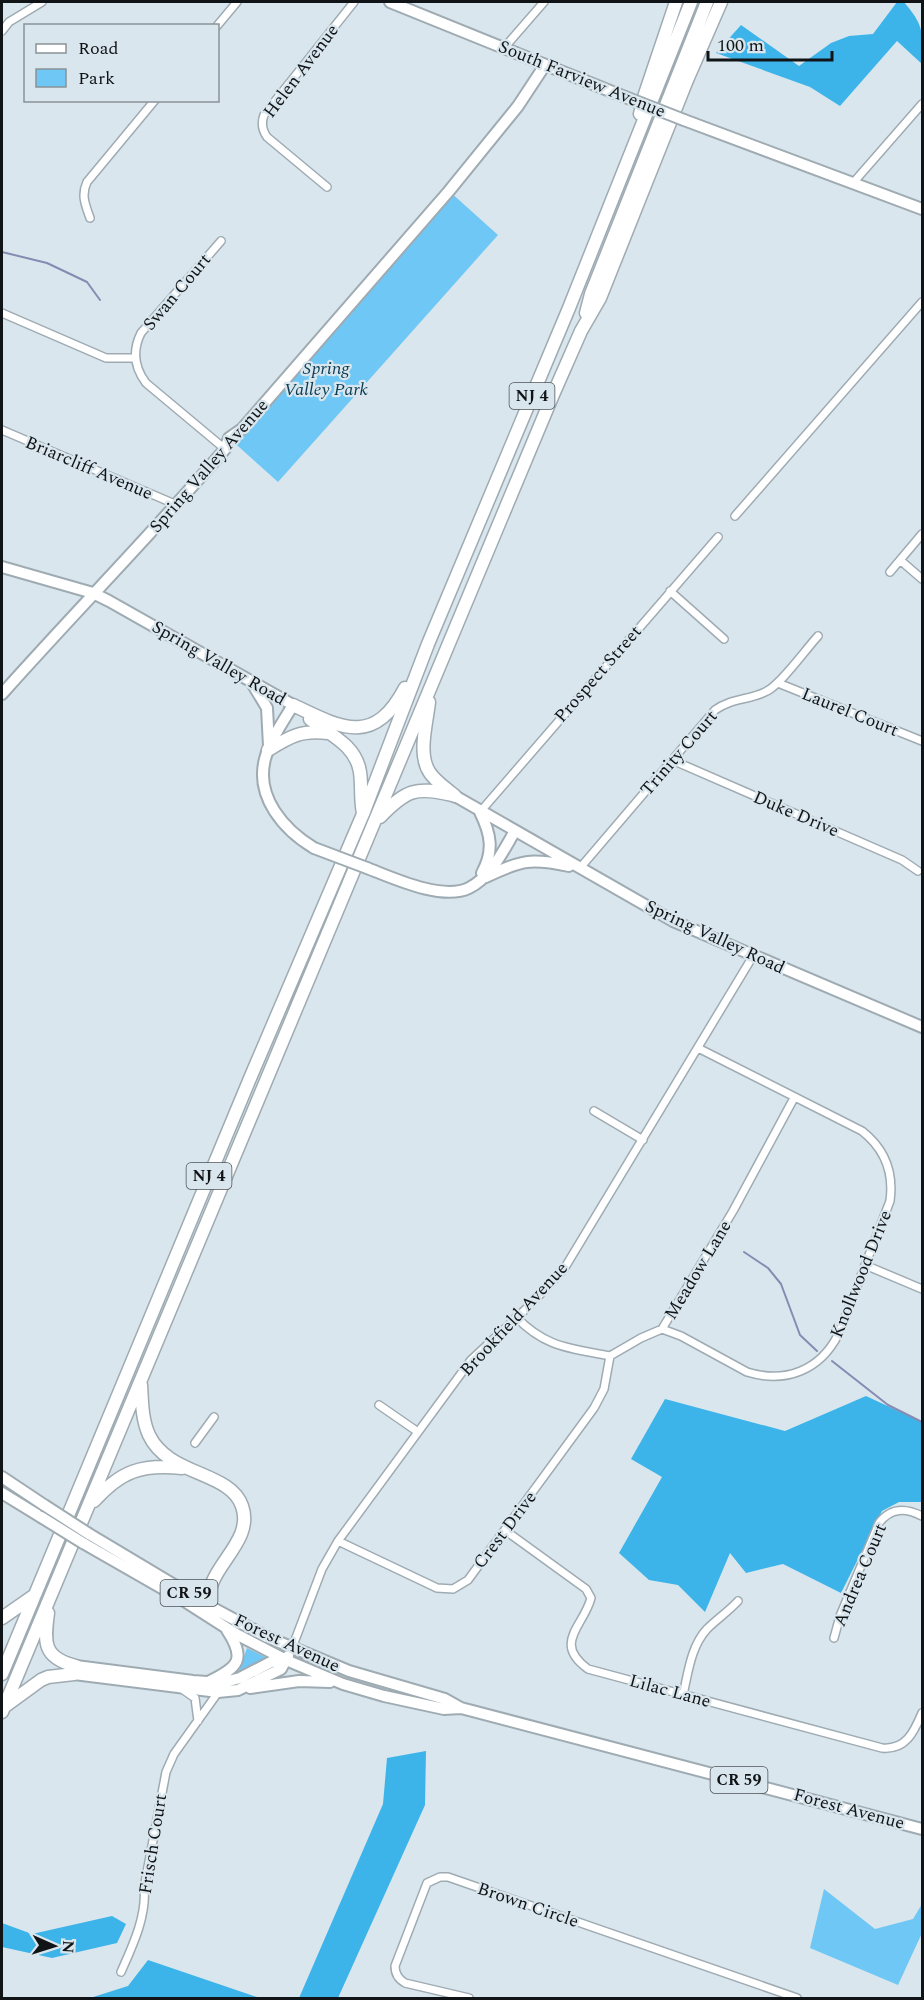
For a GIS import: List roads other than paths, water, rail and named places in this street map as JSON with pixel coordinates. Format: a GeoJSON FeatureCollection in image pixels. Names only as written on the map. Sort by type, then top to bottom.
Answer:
{"type":"FeatureCollection","features":[{"type":"Feature","properties":{"kind":"highway"},"geometry":{"type":"LineString","coordinates":[[633,147],[645,94],[676,2]]}},
{"type":"Feature","properties":{"kind":"highway","name":"NJ 4"},"geometry":{"type":"LineString","coordinates":[[2,1674],[251,1076],[363,814],[428,644],[569,308],[691,2]]}},
{"type":"Feature","properties":{"kind":"highway","name":"NJ 4"},"geometry":{"type":"LineString","coordinates":[[2,1710],[581,331],[591,294],[707,2]]}},
{"type":"Feature","properties":{"kind":"highway"},"geometry":{"type":"LineString","coordinates":[[581,331],[600,298],[687,80],[721,2]]}},
{"type":"Feature","properties":{"kind":"highway"},"geometry":{"type":"LineString","coordinates":[[293,705],[332,724],[353,728],[367,726],[386,714],[400,699],[428,644]]}},
{"type":"Feature","properties":{"kind":"highway"},"geometry":{"type":"LineString","coordinates":[[431,686],[425,736],[425,763],[431,775],[455,796]]}},
{"type":"Feature","properties":{"kind":"highway"},"geometry":{"type":"LineString","coordinates":[[293,705],[347,746],[357,762],[360,773],[359,798],[363,814]]}},
{"type":"Feature","properties":{"kind":"highway"},"geometry":{"type":"LineString","coordinates":[[268,750],[300,733],[328,733]]}},
{"type":"Feature","properties":{"kind":"highway"},"geometry":{"type":"LineString","coordinates":[[375,822],[401,799],[417,791],[434,791],[455,796]]}},
{"type":"Feature","properties":{"kind":"highway"},"geometry":{"type":"LineString","coordinates":[[141,1381],[143,1410],[149,1434],[156,1446],[165,1456],[184,1468],[214,1480],[229,1489],[243,1507],[243,1529],[240,1537],[210,1586],[208,1597],[211,1607]]}},
{"type":"Feature","properties":{"kind":"highway"},"geometry":{"type":"LineString","coordinates":[[88,1509],[107,1487],[129,1472],[152,1466],[184,1468]]}},
{"type":"Feature","properties":{"kind":"highway"},"geometry":{"type":"LineString","coordinates":[[183,1589],[210,1586]]}},
{"type":"Feature","properties":{"kind":"highway"},"geometry":{"type":"LineString","coordinates":[[2,1618],[35,1594]]}},
{"type":"Feature","properties":{"kind":"highway"},"geometry":{"type":"LineString","coordinates":[[51,1595],[46,1643],[53,1656],[75,1670]]}},
{"type":"Feature","properties":{"kind":"highway"},"geometry":{"type":"LineString","coordinates":[[2,1710],[40,1680],[75,1670]]}},
{"type":"Feature","properties":{"kind":"street"},"geometry":{"type":"LineString","coordinates":[[2,32],[9,22],[42,2]]}},
{"type":"Feature","properties":{"kind":"street"},"geometry":{"type":"LineString","coordinates":[[219,24],[237,2]]}},
{"type":"Feature","properties":{"kind":"street","name":"Helen Avenue"},"geometry":{"type":"LineString","coordinates":[[327,187],[267,137],[262,120],[264,114],[354,2]]}},
{"type":"Feature","properties":{"kind":"street","name":"South Farview Avenue"},"geometry":{"type":"LineString","coordinates":[[390,2],[684,120],[922,209]]}},
{"type":"Feature","properties":{"kind":"street"},"geometry":{"type":"LineString","coordinates":[[504,48],[544,2]]}},
{"type":"Feature","properties":{"kind":"street","name":"Spring Valley Avenue"},"geometry":{"type":"LineString","coordinates":[[2,694],[177,505],[225,449],[229,438],[242,429],[455,184],[518,106],[545,65]]}},
{"type":"Feature","properties":{"kind":"street"},"geometry":{"type":"LineString","coordinates":[[90,218],[83,201],[87,182],[153,102]]}},
{"type":"Feature","properties":{"kind":"street"},"geometry":{"type":"LineString","coordinates":[[853,183],[922,104]]}},
{"type":"Feature","properties":{"kind":"street","name":"Swan Court"},"geometry":{"type":"LineString","coordinates":[[135,358],[141,333],[221,241]]}},
{"type":"Feature","properties":{"kind":"street"},"geometry":{"type":"LineString","coordinates":[[735,516],[922,302]]}},
{"type":"Feature","properties":{"kind":"street"},"geometry":{"type":"LineString","coordinates":[[2,313],[106,358],[135,358],[146,383],[225,449]]}},
{"type":"Feature","properties":{"kind":"street","name":"Briarcliff Avenue"},"geometry":{"type":"LineString","coordinates":[[2,430],[177,505]]}},
{"type":"Feature","properties":{"kind":"street"},"geometry":{"type":"LineString","coordinates":[[890,572],[922,534]]}},
{"type":"Feature","properties":{"kind":"street","name":"Prospect Street"},"geometry":{"type":"LineString","coordinates":[[480,812],[718,537]]}},
{"type":"Feature","properties":{"kind":"street"},"geometry":{"type":"LineString","coordinates":[[900,560],[922,579]]}},
{"type":"Feature","properties":{"kind":"street","name":"Spring Valley Road"},"geometry":{"type":"LineString","coordinates":[[2,567],[93,594],[293,705],[268,750],[263,776],[270,803],[283,823],[314,848],[426,888],[441,891],[464,890],[478,881],[500,858],[515,831]]}},
{"type":"Feature","properties":{"kind":"street"},"geometry":{"type":"LineString","coordinates":[[670,591],[724,639]]}},
{"type":"Feature","properties":{"kind":"street","name":"Trinity Court"},"geometry":{"type":"LineString","coordinates":[[580,868],[715,710],[722,705],[761,694],[778,683],[818,636]]}},
{"type":"Feature","properties":{"kind":"street"},"geometry":{"type":"LineString","coordinates":[[248,678],[267,708],[268,750]]}},
{"type":"Feature","properties":{"kind":"street","name":"Laurel Court"},"geometry":{"type":"LineString","coordinates":[[778,683],[922,741]]}},
{"type":"Feature","properties":{"kind":"street","name":"Duke Drive"},"geometry":{"type":"LineString","coordinates":[[672,760],[902,860],[918,871]]}},
{"type":"Feature","properties":{"kind":"street","name":"Spring Valley Road"},"geometry":{"type":"LineString","coordinates":[[455,796],[673,921],[922,1026]]}},
{"type":"Feature","properties":{"kind":"street"},"geometry":{"type":"LineString","coordinates":[[478,881],[489,858],[491,846],[489,832],[480,812]]}},
{"type":"Feature","properties":{"kind":"street"},"geometry":{"type":"LineString","coordinates":[[478,881],[512,865],[527,861],[540,860],[580,868]]}},
{"type":"Feature","properties":{"kind":"street","name":"Brookfield Avenue"},"geometry":{"type":"LineString","coordinates":[[292,1648],[322,1569],[338,1541],[471,1360],[564,1269],[753,956]]}},
{"type":"Feature","properties":{"kind":"street","name":"Knollwood Drive"},"geometry":{"type":"LineString","coordinates":[[662,1329],[681,1336],[747,1372],[772,1378],[797,1374],[818,1362],[833,1344],[890,1201],[891,1178],[885,1157],[879,1147],[862,1131],[698,1048]]}},
{"type":"Feature","properties":{"kind":"street","name":"Meadow Lane"},"geometry":{"type":"LineString","coordinates":[[610,1356],[662,1329],[733,1211],[794,1098]]}},
{"type":"Feature","properties":{"kind":"street"},"geometry":{"type":"LineString","coordinates":[[594,1111],[643,1140]]}},
{"type":"Feature","properties":{"kind":"street"},"geometry":{"type":"LineString","coordinates":[[866,1265],[922,1289]]}},
{"type":"Feature","properties":{"kind":"street"},"geometry":{"type":"LineString","coordinates":[[516,1317],[530,1331],[561,1347],[610,1356]]}},
{"type":"Feature","properties":{"kind":"street","name":"Crest Drive"},"geometry":{"type":"LineString","coordinates":[[338,1541],[428,1584],[445,1589],[460,1586],[468,1580],[506,1531],[594,1408],[604,1389],[610,1356]]}},
{"type":"Feature","properties":{"kind":"street"},"geometry":{"type":"LineString","coordinates":[[379,1405],[418,1432]]}},
{"type":"Feature","properties":{"kind":"street"},"geometry":{"type":"LineString","coordinates":[[195,1443],[214,1417]]}},
{"type":"Feature","properties":{"kind":"street","name":"Forest Avenue"},"geometry":{"type":"LineString","coordinates":[[2,1477],[44,1505],[86,1538],[225,1627],[286,1660],[344,1684],[384,1696],[444,1709],[461,1708]]}},
{"type":"Feature","properties":{"kind":"street","name":"Forest Avenue"},"geometry":{"type":"LineString","coordinates":[[2,1493],[41,1517],[183,1589],[211,1607],[292,1648],[349,1671],[445,1699],[461,1708],[922,1829]]}},
{"type":"Feature","properties":{"kind":"street","name":"Andrea Court"},"geometry":{"type":"LineString","coordinates":[[834,1638],[840,1616],[879,1523],[889,1513],[896,1510],[912,1511],[922,1516]]}},
{"type":"Feature","properties":{"kind":"street","name":"Lilac Lane"},"geometry":{"type":"LineString","coordinates":[[506,1531],[586,1589],[591,1598],[588,1607],[576,1624],[570,1643],[578,1662],[588,1669],[882,1748],[896,1747],[910,1738],[922,1713]]}},
{"type":"Feature","properties":{"kind":"street"},"geometry":{"type":"LineString","coordinates":[[683,1695],[697,1644],[706,1629],[727,1614],[738,1601]]}},
{"type":"Feature","properties":{"kind":"street"},"geometry":{"type":"LineString","coordinates":[[208,1682],[228,1672],[237,1659],[237,1645],[225,1627]]}},
{"type":"Feature","properties":{"kind":"street"},"geometry":{"type":"LineString","coordinates":[[286,1660],[292,1648]]}},
{"type":"Feature","properties":{"kind":"street","name":"Forest Avenue"},"geometry":{"type":"LineString","coordinates":[[220,1688],[271,1662],[286,1660]]}},
{"type":"Feature","properties":{"kind":"street","name":"Forest Avenue"},"geometry":{"type":"LineString","coordinates":[[75,1670],[182,1689],[238,1690],[281,1669],[286,1660]]}},
{"type":"Feature","properties":{"kind":"street","name":"Forest Avenue"},"geometry":{"type":"LineString","coordinates":[[75,1670],[208,1682],[220,1688]]}},
{"type":"Feature","properties":{"kind":"street"},"geometry":{"type":"LineString","coordinates":[[238,1690],[299,1681],[344,1684]]}},
{"type":"Feature","properties":{"kind":"street","name":"Frisch Court"},"geometry":{"type":"LineString","coordinates":[[121,1972],[135,1941],[145,1897],[144,1888],[166,1772],[174,1754],[220,1688]]}},
{"type":"Feature","properties":{"kind":"street"},"geometry":{"type":"LineString","coordinates":[[182,1689],[195,1698],[198,1721]]}},
{"type":"Feature","properties":{"kind":"street","name":"Brown Circle"},"geometry":{"type":"LineString","coordinates":[[469,1998],[405,1983],[397,1977],[395,1972],[427,1883],[440,1876],[797,1998]]}},
{"type":"Feature","properties":{"kind":"waterway"},"geometry":{"type":"LineString","coordinates":[[2,252],[47,263],[87,282],[100,300]]}},
{"type":"Feature","properties":{"kind":"waterway"},"geometry":{"type":"LineString","coordinates":[[744,1252],[768,1268],[781,1284],[800,1335],[817,1351]]}},
{"type":"Feature","properties":{"kind":"waterway"},"geometry":{"type":"LineString","coordinates":[[832,1361],[888,1405],[922,1422]]}},
{"type":"Feature","properties":{"kind":"park label","name":"Spring Valley Park"},"geometry":{"type":"Point","coordinates":[326,378]}}]}
